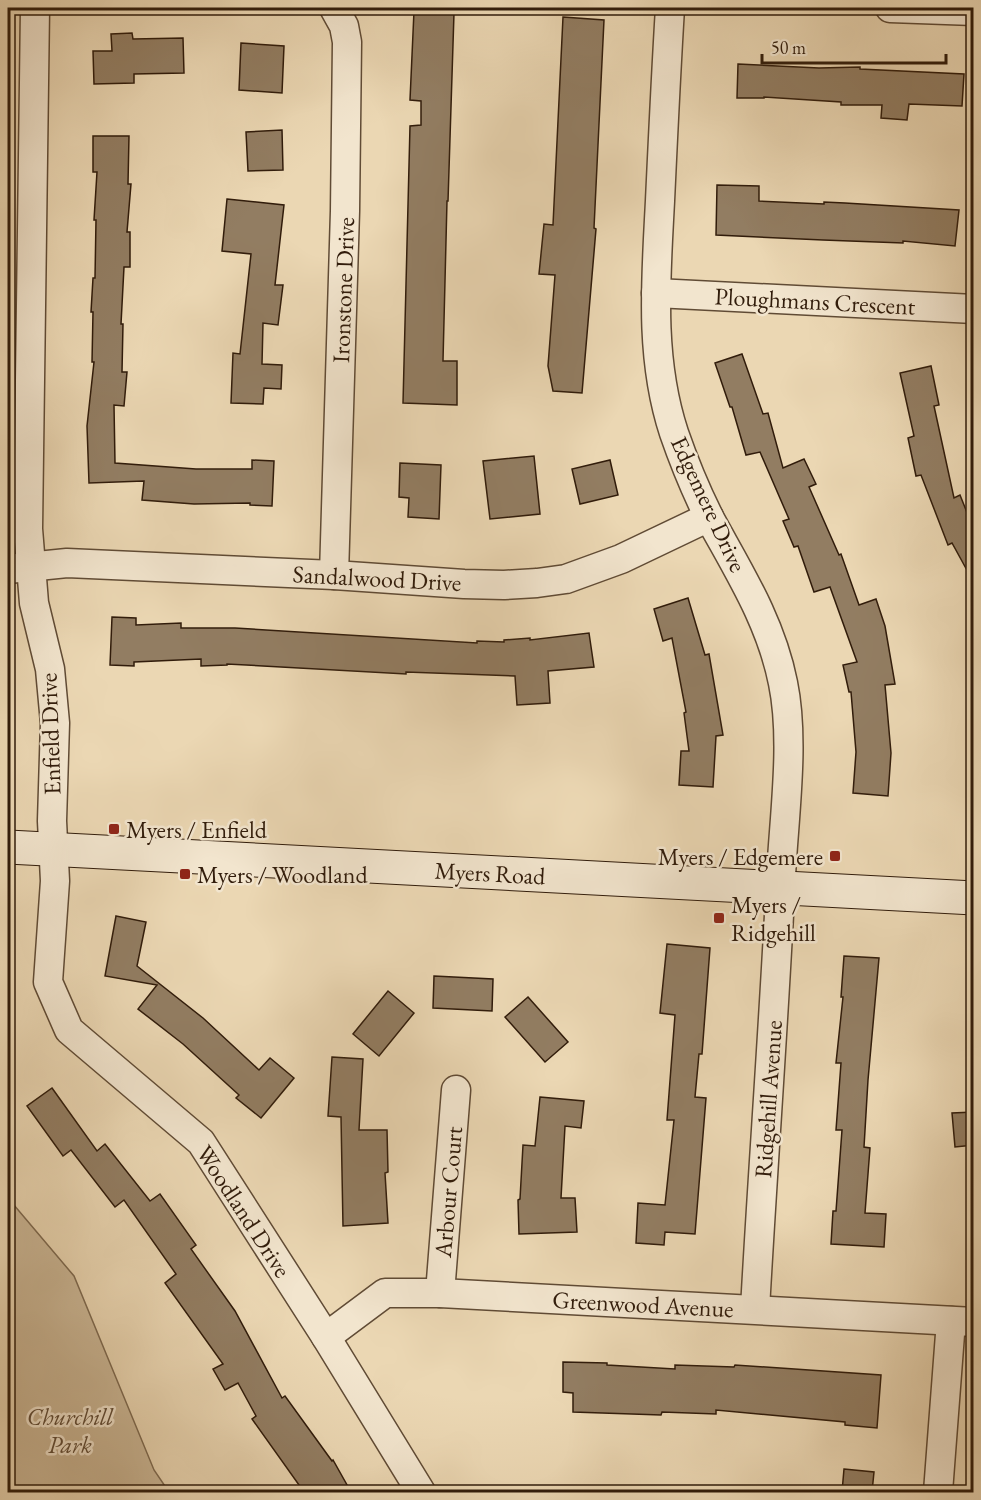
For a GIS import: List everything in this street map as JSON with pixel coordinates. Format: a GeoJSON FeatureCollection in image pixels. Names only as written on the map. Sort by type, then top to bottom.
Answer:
{"type":"FeatureCollection","features":[{"type":"Feature","properties":{"kind":"main road","name":"Myers Road"},"geometry":{"type":"LineString","coordinates":[[8,847],[974,898]]}},
{"type":"Feature","properties":{"kind":"street","name":"Enfield Drive"},"geometry":{"type":"LineString","coordinates":[[35,8],[19,275],[28,529],[19,568],[34,603],[54,695],[53,849]]}},
{"type":"Feature","properties":{"kind":"street","name":"Ironstone Drive"},"geometry":{"type":"LineString","coordinates":[[334,8],[344,26],[347,42],[345,211],[334,575]]}},
{"type":"Feature","properties":{"kind":"street","name":"Edgemere Drive"},"geometry":{"type":"LineString","coordinates":[[670,8],[656,293],[658,362],[666,405],[689,474],[709,517],[755,599],[771,638],[784,684],[787,739],[781,888]]}},
{"type":"Feature","properties":{"kind":"street"},"geometry":{"type":"LineString","coordinates":[[890,8],[974,11]]}},
{"type":"Feature","properties":{"kind":"street","name":"Ploughmans Crescent"},"geometry":{"type":"LineString","coordinates":[[656,293],[974,309]]}},
{"type":"Feature","properties":{"kind":"street","name":"Sandalwood Drive"},"geometry":{"type":"LineString","coordinates":[[19,568],[67,563],[334,575],[464,584],[537,583],[566,579],[621,559],[709,517]]}},
{"type":"Feature","properties":{"kind":"street","name":"Woodland Drive"},"geometry":{"type":"LineString","coordinates":[[53,849],[55,881],[48,982],[69,1030],[201,1142],[326,1336],[421,1492]]}},
{"type":"Feature","properties":{"kind":"street","name":"Ridgehill Avenue"},"geometry":{"type":"LineString","coordinates":[[755,1310],[781,888]]}},
{"type":"Feature","properties":{"kind":"street","name":"Arbour Court"},"geometry":{"type":"LineString","coordinates":[[440,1293],[456,1090]]}},
{"type":"Feature","properties":{"kind":"street","name":"Greenwood Avenue"},"geometry":{"type":"LineString","coordinates":[[326,1336],[386,1293],[440,1293],[962,1322]]}},
{"type":"Feature","properties":{"kind":"street"},"geometry":{"type":"LineString","coordinates":[[938,1492],[962,1322]]}},
{"type":"Feature","properties":{"kind":"green space","name":"Churchill Park"},"geometry":{"type":"Polygon","coordinates":[[[8,1198],[74,1276],[154,1470],[169,1492],[8,1492],[8,1198]]]}},
{"type":"Feature","properties":{"kind":"building"},"geometry":{"type":"Polygon","coordinates":[[[414,11],[454,13],[443,361],[457,361],[457,405],[403,403],[410,126],[421,125],[421,101],[410,100],[414,11]]]}},
{"type":"Feature","properties":{"kind":"building"},"geometry":{"type":"Polygon","coordinates":[[[563,17],[604,20],[594,228],[596,229],[582,393],[553,391],[548,366],[555,275],[539,274],[544,224],[553,225],[563,17]]]}},
{"type":"Feature","properties":{"kind":"building"},"geometry":{"type":"Polygon","coordinates":[[[132,33],[133,39],[183,38],[184,73],[134,74],[134,83],[94,84],[93,51],[112,51],[111,34],[132,33]]]}},
{"type":"Feature","properties":{"kind":"building"},"geometry":{"type":"Polygon","coordinates":[[[241,43],[284,46],[282,93],[239,90],[241,43]]]}},
{"type":"Feature","properties":{"kind":"building"},"geometry":{"type":"Polygon","coordinates":[[[738,64],[819,68],[860,67],[860,69],[964,74],[962,106],[909,104],[907,120],[881,118],[882,105],[841,105],[841,102],[764,97],[737,98],[738,64]]]}},
{"type":"Feature","properties":{"kind":"building"},"geometry":{"type":"Polygon","coordinates":[[[282,130],[283,170],[248,171],[246,132],[282,130]]]}},
{"type":"Feature","properties":{"kind":"building"},"geometry":{"type":"Polygon","coordinates":[[[93,136],[129,136],[128,184],[131,184],[127,232],[130,232],[130,267],[124,267],[121,324],[123,324],[122,372],[127,372],[124,406],[114,405],[115,463],[196,469],[252,469],[252,460],[274,461],[272,506],[250,505],[250,503],[194,504],[142,500],[144,481],[89,483],[87,426],[94,362],[92,362],[93,312],[91,312],[93,278],[95,278],[96,220],[94,220],[97,172],[93,172],[93,136]]]}},
{"type":"Feature","properties":{"kind":"building"},"geometry":{"type":"Polygon","coordinates":[[[717,185],[759,186],[759,201],[824,204],[824,202],[959,210],[955,246],[903,241],[903,243],[716,235],[717,185]]]}},
{"type":"Feature","properties":{"kind":"building"},"geometry":{"type":"Polygon","coordinates":[[[227,199],[284,205],[275,285],[283,285],[278,325],[263,323],[262,364],[282,365],[281,389],[264,388],[263,404],[231,403],[233,353],[240,354],[251,254],[222,251],[227,199]]]}},
{"type":"Feature","properties":{"kind":"building"},"geometry":{"type":"Polygon","coordinates":[[[742,354],[763,414],[768,413],[783,468],[804,459],[816,484],[809,487],[839,555],[841,554],[859,605],[876,599],[885,626],[895,684],[885,685],[891,753],[888,796],[853,793],[856,752],[851,692],[849,692],[843,665],[857,662],[830,587],[814,592],[798,546],[794,547],[783,521],[789,519],[760,452],[746,455],[732,407],[730,407],[715,363],[742,354]]]}},
{"type":"Feature","properties":{"kind":"building"},"geometry":{"type":"Polygon","coordinates":[[[931,366],[939,405],[934,406],[954,498],[960,495],[974,530],[974,583],[952,543],[948,545],[921,475],[916,476],[908,438],[914,436],[900,373],[931,366]]]}},
{"type":"Feature","properties":{"kind":"building"},"geometry":{"type":"Polygon","coordinates":[[[534,456],[540,514],[490,519],[483,461],[534,456]]]}},
{"type":"Feature","properties":{"kind":"building"},"geometry":{"type":"Polygon","coordinates":[[[610,460],[618,495],[580,504],[572,469],[610,460]]]}},
{"type":"Feature","properties":{"kind":"building"},"geometry":{"type":"Polygon","coordinates":[[[400,463],[441,465],[439,519],[408,517],[409,498],[399,497],[400,463]]]}},
{"type":"Feature","properties":{"kind":"building"},"geometry":{"type":"Polygon","coordinates":[[[688,598],[705,655],[709,654],[723,735],[716,736],[713,787],[679,785],[681,751],[689,751],[684,713],[686,712],[672,638],[663,641],[654,609],[688,598]]]}},
{"type":"Feature","properties":{"kind":"building"},"geometry":{"type":"Polygon","coordinates":[[[112,617],[136,618],[136,625],[181,623],[181,628],[235,628],[477,643],[477,641],[504,642],[504,640],[530,638],[530,640],[589,633],[594,667],[548,671],[550,703],[517,705],[515,676],[406,672],[406,674],[227,664],[201,666],[201,659],[134,662],[134,666],[110,665],[112,617]]]}},
{"type":"Feature","properties":{"kind":"building"},"geometry":{"type":"Polygon","coordinates":[[[116,916],[146,922],[137,966],[203,1018],[259,1070],[270,1058],[294,1078],[261,1118],[236,1098],[239,1095],[183,1044],[138,1009],[157,985],[105,976],[116,916]]]}},
{"type":"Feature","properties":{"kind":"building"},"geometry":{"type":"Polygon","coordinates":[[[667,944],[710,948],[702,1054],[699,1054],[695,1097],[706,1098],[695,1234],[665,1232],[664,1245],[636,1243],[638,1203],[665,1205],[674,1120],[667,1120],[675,1015],[660,1013],[667,944]]]}},
{"type":"Feature","properties":{"kind":"building"},"geometry":{"type":"Polygon","coordinates":[[[844,956],[879,958],[864,1147],[870,1148],[865,1213],[886,1214],[884,1247],[831,1244],[833,1211],[836,1211],[842,1130],[836,1130],[841,1063],[836,1063],[843,997],[841,997],[844,956]]]}},
{"type":"Feature","properties":{"kind":"building"},"geometry":{"type":"Polygon","coordinates":[[[434,976],[493,979],[492,1011],[433,1008],[434,976]]]}},
{"type":"Feature","properties":{"kind":"building"},"geometry":{"type":"Polygon","coordinates":[[[388,991],[414,1013],[379,1056],[353,1034],[388,991]]]}},
{"type":"Feature","properties":{"kind":"building"},"geometry":{"type":"Polygon","coordinates":[[[528,997],[568,1042],[545,1062],[505,1017],[528,997]]]}},
{"type":"Feature","properties":{"kind":"building"},"geometry":{"type":"Polygon","coordinates":[[[332,1057],[363,1059],[359,1130],[387,1130],[388,1172],[385,1173],[388,1223],[343,1226],[341,1117],[328,1116],[332,1057]]]}},
{"type":"Feature","properties":{"kind":"building"},"geometry":{"type":"Polygon","coordinates":[[[52,1088],[97,1151],[105,1144],[150,1201],[160,1194],[196,1245],[191,1249],[235,1311],[282,1398],[285,1396],[333,1460],[351,1492],[304,1492],[252,1419],[256,1416],[238,1383],[225,1390],[213,1369],[223,1364],[165,1283],[176,1274],[124,1200],[115,1207],[71,1150],[63,1156],[27,1106],[52,1088]]]}},
{"type":"Feature","properties":{"kind":"building"},"geometry":{"type":"Polygon","coordinates":[[[540,1097],[584,1101],[581,1128],[565,1126],[561,1198],[575,1198],[577,1232],[519,1234],[518,1200],[520,1199],[523,1145],[535,1146],[540,1097]]]}},
{"type":"Feature","properties":{"kind":"building"},"geometry":{"type":"Polygon","coordinates":[[[974,1112],[974,1145],[955,1147],[952,1113],[974,1112]]]}},
{"type":"Feature","properties":{"kind":"building"},"geometry":{"type":"Polygon","coordinates":[[[563,1362],[675,1369],[675,1365],[734,1367],[735,1365],[881,1375],[877,1428],[845,1425],[845,1422],[716,1410],[716,1414],[662,1412],[661,1415],[573,1412],[573,1393],[563,1392],[563,1362]]]}},
{"type":"Feature","properties":{"kind":"building"},"geometry":{"type":"Polygon","coordinates":[[[844,1469],[874,1472],[872,1492],[842,1492],[844,1469]]]}},
{"type":"Feature","properties":{"kind":"place","name":"Myers / Enfield"},"geometry":{"type":"Point","coordinates":[114,829]}},
{"type":"Feature","properties":{"kind":"place","name":"Myers / Edgemere"},"geometry":{"type":"Point","coordinates":[835,856]}},
{"type":"Feature","properties":{"kind":"place","name":"Myers / Woodland"},"geometry":{"type":"Point","coordinates":[185,874]}},
{"type":"Feature","properties":{"kind":"place","name":"Myers / Ridgehill"},"geometry":{"type":"Point","coordinates":[719,918]}}]}
